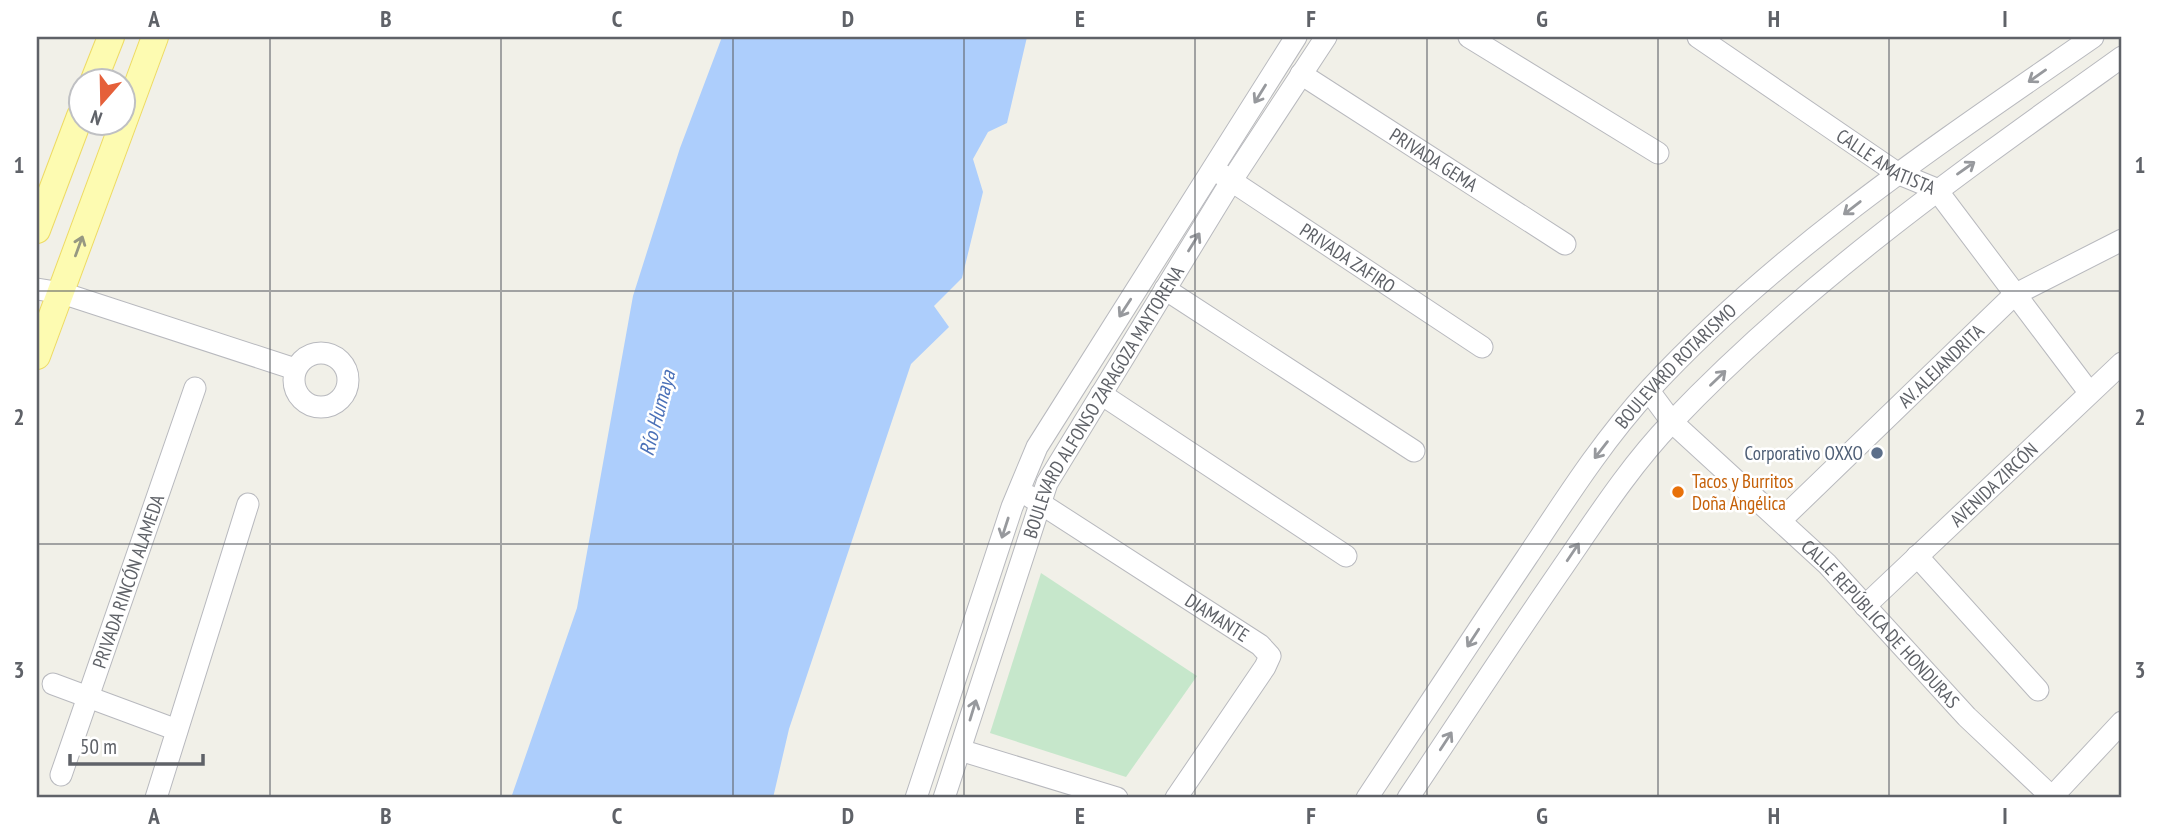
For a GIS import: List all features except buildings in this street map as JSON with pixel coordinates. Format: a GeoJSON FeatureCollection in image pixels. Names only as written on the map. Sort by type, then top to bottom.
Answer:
{"type":"FeatureCollection","features":[{"type":"Feature","properties":{"kind":"main road"},"geometry":{"type":"LineString","coordinates":[[100,66],[111,37]]}},
{"type":"Feature","properties":{"kind":"main road"},"geometry":{"type":"LineString","coordinates":[[37,356],[49,291],[155,37]]}},
{"type":"Feature","properties":{"kind":"main road"},"geometry":{"type":"LineString","coordinates":[[37,230],[72,136]]}},
{"type":"Feature","properties":{"kind":"street","name":"BOULEVARD ALFONSO ZARAGOZA MAYTORENA"},"geometry":{"type":"LineString","coordinates":[[916,798],[1018,490],[1061,405],[1296,37]]}},
{"type":"Feature","properties":{"kind":"street","name":"BOULEVARD ALFONSO ZARAGOZA MAYTORENA"},"geometry":{"type":"LineString","coordinates":[[944,798],[1047,483],[1232,180],[1326,37]]}},
{"type":"Feature","properties":{"kind":"street"},"geometry":{"type":"LineString","coordinates":[[1469,37],[1658,153]]}},
{"type":"Feature","properties":{"kind":"street","name":"CALLE AMATISTA"},"geometry":{"type":"LineString","coordinates":[[1698,37],[1897,173],[1937,189],[2089,392]]}},
{"type":"Feature","properties":{"kind":"street","name":"BOULEVARD ROTARISMO"},"geometry":{"type":"LineString","coordinates":[[1367,798],[1569,495],[1648,391],[1778,266],[1897,173],[2093,37]]}},
{"type":"Feature","properties":{"kind":"street","name":"BOULEVARD ROTARISMO"},"geometry":{"type":"LineString","coordinates":[[1408,798],[1610,498],[1672,422],[1780,319],[1850,257],[1937,189],[2122,57]]}},
{"type":"Feature","properties":{"kind":"street","name":"PRIVADA GEMA"},"geometry":{"type":"LineString","coordinates":[[1301,74],[1565,244]]}},
{"type":"Feature","properties":{"kind":"street","name":"PRIVADA ZAFIRO"},"geometry":{"type":"LineString","coordinates":[[1213,170],[1482,347]]}},
{"type":"Feature","properties":{"kind":"street","name":"AV. ALEJANDRITA"},"geometry":{"type":"LineString","coordinates":[[1781,520],[2014,295],[2122,240]]}},
{"type":"Feature","properties":{"kind":"street"},"geometry":{"type":"LineString","coordinates":[[1165,289],[1414,451]]}},
{"type":"Feature","properties":{"kind":"street"},"geometry":{"type":"LineString","coordinates":[[49,291],[295,369]]}},
{"type":"Feature","properties":{"kind":"street","name":"AVENIDA ZIRCÓN"},"geometry":{"type":"LineString","coordinates":[[1865,606],[2122,363]]}},
{"type":"Feature","properties":{"kind":"street","name":"PRIVADA RINCÓN ALAMEDA"},"geometry":{"type":"LineString","coordinates":[[61,775],[195,388]]}},
{"type":"Feature","properties":{"kind":"street","name":"CALLE REPÚBLICA DE HONDURAS"},"geometry":{"type":"LineString","coordinates":[[1648,391],[1672,422],[1781,520],[1967,717],[2052,798]]}},
{"type":"Feature","properties":{"kind":"street"},"geometry":{"type":"LineString","coordinates":[[1101,394],[1346,556]]}},
{"type":"Feature","properties":{"kind":"street","name":"DIAMANTE"},"geometry":{"type":"LineString","coordinates":[[1018,490],[1260,645],[1269,656],[1265,667],[1176,798]]}},
{"type":"Feature","properties":{"kind":"street"},"geometry":{"type":"LineString","coordinates":[[156,798],[248,504]]}},
{"type":"Feature","properties":{"kind":"street"},"geometry":{"type":"LineString","coordinates":[[1917,556],[2038,690]]}},
{"type":"Feature","properties":{"kind":"street"},"geometry":{"type":"LineString","coordinates":[[53,684],[177,730]]}},
{"type":"Feature","properties":{"kind":"street"},"geometry":{"type":"LineString","coordinates":[[2052,798],[2122,722]]}},
{"type":"Feature","properties":{"kind":"street"},"geometry":{"type":"LineString","coordinates":[[960,750],[1117,798]]}},
{"type":"Feature","properties":{"kind":"green space"},"geometry":{"type":"Polygon","coordinates":[[[1041,573],[1197,676],[1126,777],[990,733],[1041,573]]]}},
{"type":"Feature","properties":{"kind":"water","name":"Río Humaya"},"geometry":{"type":"Polygon","coordinates":[[[722,37],[1027,37],[1007,123],[988,132],[973,159],[983,192],[962,278],[934,306],[949,327],[911,364],[789,729],[773,798],[511,798],[577,608],[633,296],[680,148],[722,37]]]}},
{"type":"Feature","properties":{"kind":"place","name":"Corporativo OXXO"},"geometry":{"type":"Point","coordinates":[1877,453]}},
{"type":"Feature","properties":{"kind":"place","name":"Tacos y Burritos Doña Angélica"},"geometry":{"type":"Point","coordinates":[1678,492]}}]}
